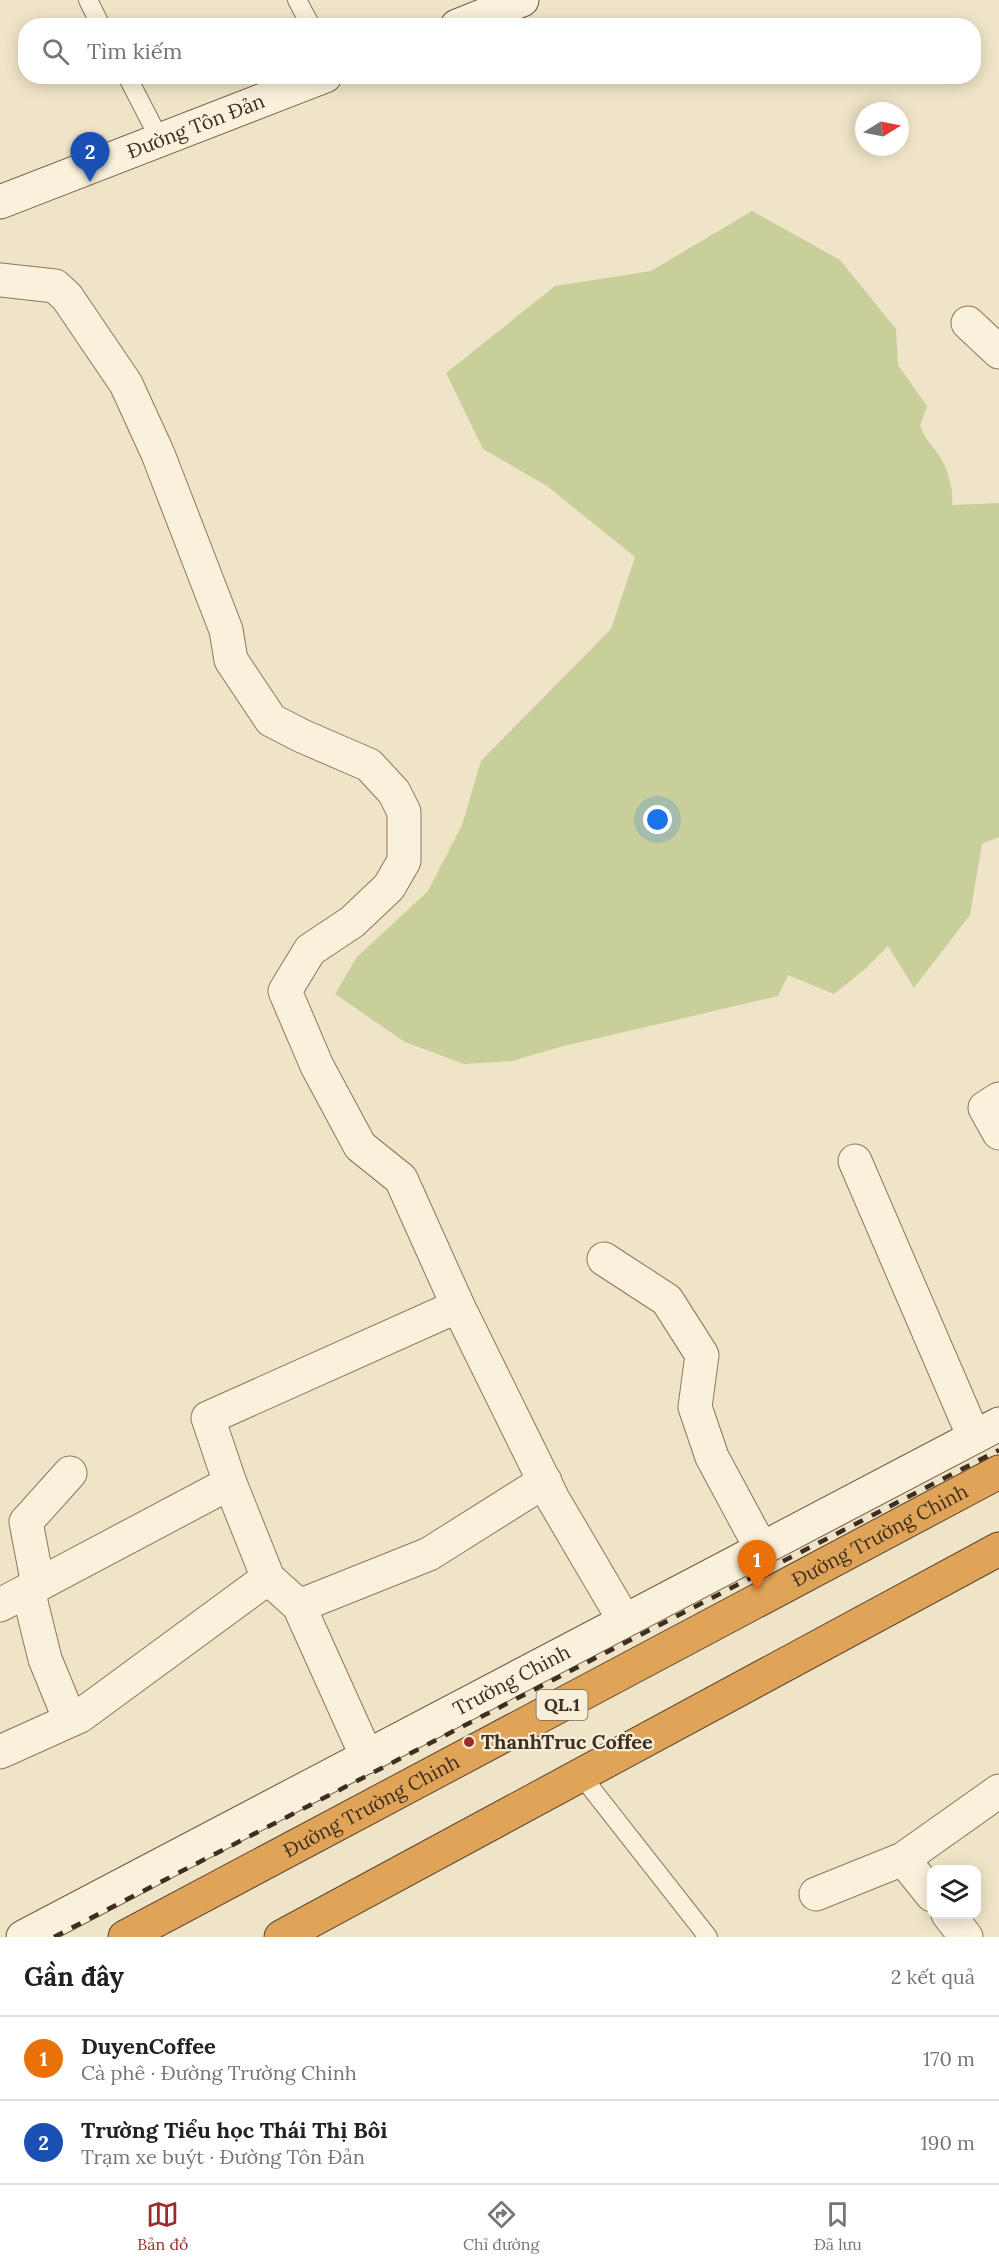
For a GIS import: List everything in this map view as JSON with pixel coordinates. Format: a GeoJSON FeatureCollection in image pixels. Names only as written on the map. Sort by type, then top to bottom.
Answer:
{"type":"FeatureCollection","features":[{"type":"Feature","properties":{"kind":"highway","name":"Đường Trường Chinh"},"geometry":{"type":"LineString","coordinates":[[125,1937],[999,1472]]}},
{"type":"Feature","properties":{"kind":"highway"},"geometry":{"type":"LineString","coordinates":[[281,1937],[999,1549]]}},
{"type":"Feature","properties":{"kind":"street"},"geometry":{"type":"LineString","coordinates":[[477,18],[522,0]]}},
{"type":"Feature","properties":{"kind":"street","name":"Đường Tôn Đản"},"geometry":{"type":"LineString","coordinates":[[0,202],[304,84]]}},
{"type":"Feature","properties":{"kind":"street"},"geometry":{"type":"LineString","coordinates":[[0,280],[55,286],[67,297],[126,384],[158,454],[226,630],[231,660],[271,720],[369,765],[393,792],[404,812],[404,861],[389,887],[352,922],[310,950],[285,991],[317,1066],[360,1146],[401,1179],[458,1306],[553,1499],[624,1620]]}},
{"type":"Feature","properties":{"kind":"street"},"geometry":{"type":"LineString","coordinates":[[968,323],[999,352]]}},
{"type":"Feature","properties":{"kind":"street"},"geometry":{"type":"LineString","coordinates":[[999,1099],[985,1108],[999,1133]]}},
{"type":"Feature","properties":{"kind":"street"},"geometry":{"type":"LineString","coordinates":[[855,1161],[986,1430]]}},
{"type":"Feature","properties":{"kind":"street"},"geometry":{"type":"LineString","coordinates":[[604,1259],[667,1300],[702,1355],[695,1407],[712,1457],[762,1550]]}},
{"type":"Feature","properties":{"kind":"street"},"geometry":{"type":"LineString","coordinates":[[367,1757],[299,1605],[268,1578],[230,1483],[208,1418],[458,1306]]}},
{"type":"Feature","properties":{"kind":"street","name":"Trường Chinh"},"geometry":{"type":"LineString","coordinates":[[23,1937],[624,1620],[762,1550],[986,1430]]}},
{"type":"Feature","properties":{"kind":"street"},"geometry":{"type":"LineString","coordinates":[[70,1473],[26,1522],[22,1594],[70,1720]]}},
{"type":"Feature","properties":{"kind":"street"},"geometry":{"type":"LineString","coordinates":[[299,1605],[429,1554],[545,1481]]}},
{"type":"Feature","properties":{"kind":"street"},"geometry":{"type":"LineString","coordinates":[[22,1594],[230,1483]]}},
{"type":"Feature","properties":{"kind":"street"},"geometry":{"type":"LineString","coordinates":[[0,1752],[80,1716],[268,1578]]}},
{"type":"Feature","properties":{"kind":"street"},"geometry":{"type":"LineString","coordinates":[[816,1894],[903,1859],[999,1791]]}},
{"type":"Feature","properties":{"kind":"street"},"geometry":{"type":"LineString","coordinates":[[903,1859],[927,1889]]}},
{"type":"Feature","properties":{"kind":"street"},"geometry":{"type":"LineString","coordinates":[[952,1919],[966,1937]]}},
{"type":"Feature","properties":{"kind":"lane"},"geometry":{"type":"LineString","coordinates":[[88,0],[97,18]]}},
{"type":"Feature","properties":{"kind":"lane"},"geometry":{"type":"LineString","coordinates":[[297,0],[307,18]]}},
{"type":"Feature","properties":{"kind":"lane"},"geometry":{"type":"LineString","coordinates":[[131,84],[160,140]]}},
{"type":"Feature","properties":{"kind":"lane"},"geometry":{"type":"LineString","coordinates":[[580,1774],[708,1937]]}},
{"type":"Feature","properties":{"kind":"green space"},"geometry":{"type":"Polygon","coordinates":[[[752,211],[840,260],[896,329],[898,365],[927,406],[920,426],[947,472],[951,486],[952,505],[999,503],[999,837],[982,844],[970,915],[914,988],[888,946],[865,969],[834,994],[788,975],[778,996],[560,1047],[512,1061],[464,1064],[405,1042],[335,994],[357,957],[428,891],[462,825],[481,761],[611,629],[635,557],[547,486],[483,449],[446,373],[555,286],[651,271],[752,211]]]}},
{"type":"Feature","properties":{"kind":"railway"},"geometry":{"type":"LineString","coordinates":[[54,1937],[999,1450]]}},
{"type":"Feature","properties":{"kind":"place","name":"Trường Tiểu học Thái Thị Bôi"},"geometry":{"type":"Point","coordinates":[90,182]}},
{"type":"Feature","properties":{"kind":"place","name":"DuyenCoffee"},"geometry":{"type":"Point","coordinates":[757,1590]}},
{"type":"Feature","properties":{"kind":"place","name":"ThanhTruc Coffee"},"geometry":{"type":"Point","coordinates":[469,1742]}}]}
